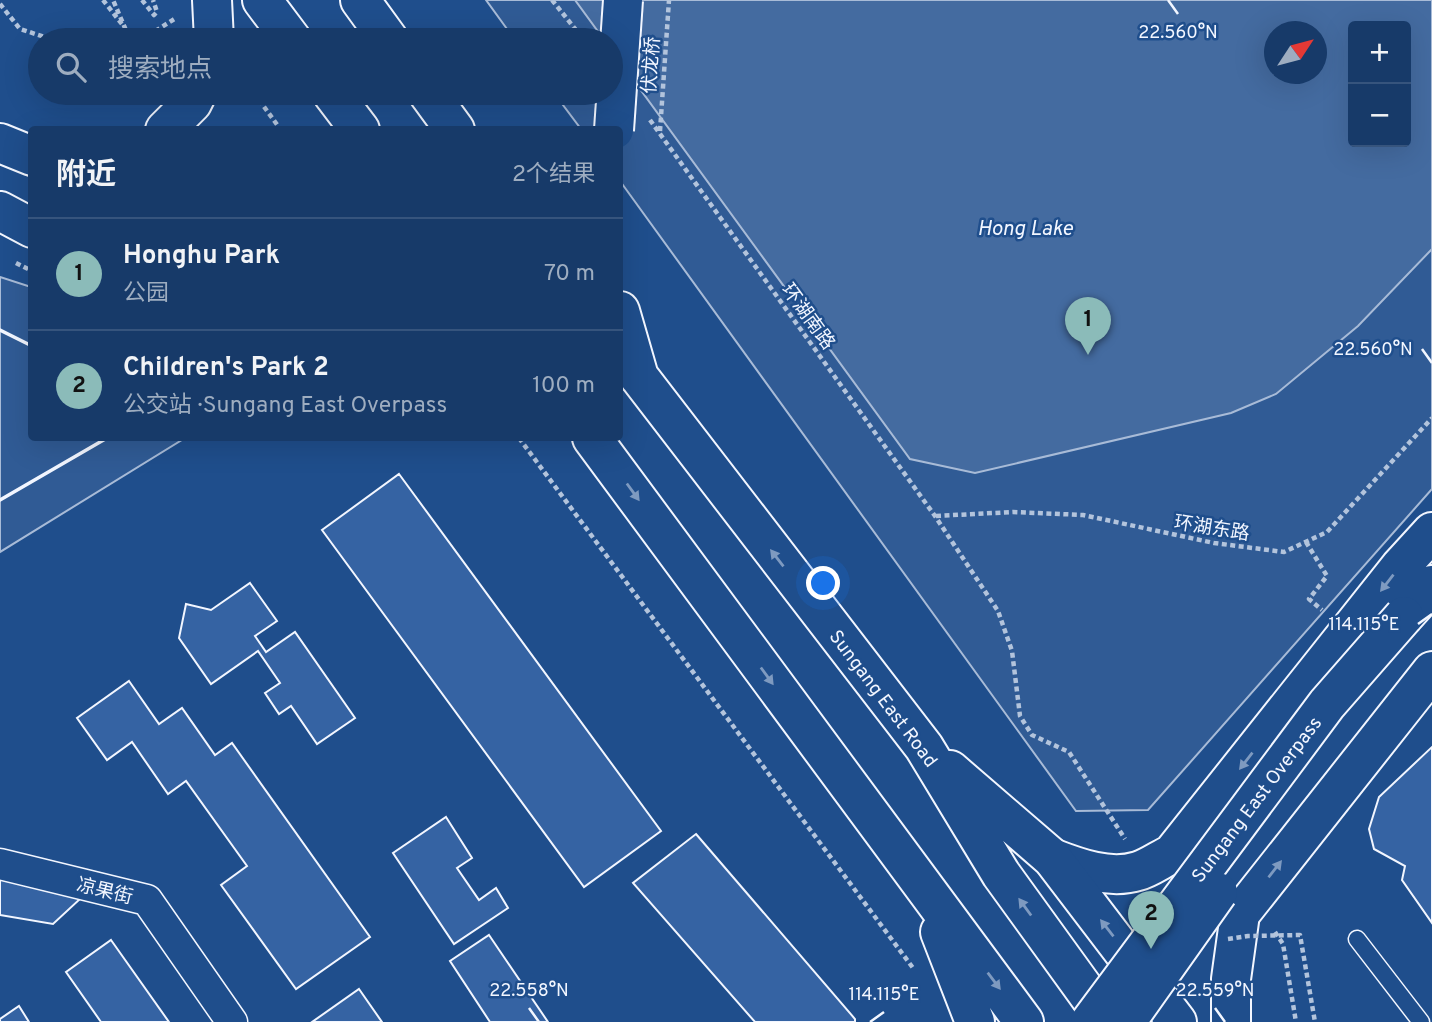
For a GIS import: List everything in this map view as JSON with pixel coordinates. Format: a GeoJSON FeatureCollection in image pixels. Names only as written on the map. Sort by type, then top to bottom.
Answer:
{"type":"FeatureCollection","features":[{"type":"Feature","properties":{"kind":"main road"},"geometry":{"type":"LineString","coordinates":[[262,0],[283,28]]}},
{"type":"Feature","properties":{"kind":"main road"},"geometry":{"type":"LineString","coordinates":[[360,0],[380,28]]}},
{"type":"Feature","properties":{"kind":"main road"},"geometry":{"type":"LineString","coordinates":[[621,28],[623,0]]}},
{"type":"Feature","properties":{"kind":"main road"},"geometry":{"type":"LineString","coordinates":[[197,8],[208,28]]}},
{"type":"Feature","properties":{"kind":"main road"},"geometry":{"type":"LineString","coordinates":[[169,126],[190,105]]}},
{"type":"Feature","properties":{"kind":"main road"},"geometry":{"type":"LineString","coordinates":[[341,105],[356,126]]}},
{"type":"Feature","properties":{"kind":"main road"},"geometry":{"type":"LineString","coordinates":[[437,105],[452,126]]}},
{"type":"Feature","properties":{"kind":"main road"},"geometry":{"type":"LineString","coordinates":[[614,126],[616,105]]}},
{"type":"Feature","properties":{"kind":"main road"},"geometry":{"type":"LineString","coordinates":[[0,143],[28,154]]}},
{"type":"Feature","properties":{"kind":"main road"},"geometry":{"type":"LineString","coordinates":[[0,211],[28,226]]}},
{"type":"Feature","properties":{"kind":"main road"},"geometry":{"type":"LineString","coordinates":[[623,329],[629,366]]}},
{"type":"Feature","properties":{"kind":"main road","name":"Sungang East Road"},"geometry":{"type":"LineString","coordinates":[[629,366],[924,747],[1001,874],[1108,1022]]}},
{"type":"Feature","properties":{"kind":"main road"},"geometry":{"type":"LineString","coordinates":[[593,441],[1024,1022]]}},
{"type":"Feature","properties":{"kind":"main road"},"geometry":{"type":"LineString","coordinates":[[1245,927],[1199,936],[1182,935],[1167,924],[1157,906],[1160,876],[1172,854],[1400,567],[1432,532]]}},
{"type":"Feature","properties":{"kind":"main road"},"geometry":{"type":"LineString","coordinates":[[1419,623],[1432,585]]}},
{"type":"Feature","properties":{"kind":"main road","name":"Sungang East Overpass"},"geometry":{"type":"LineString","coordinates":[[1090,1022],[1327,704],[1419,623]]}},
{"type":"Feature","properties":{"kind":"main road","name":"Sungang East Overpass"},"geometry":{"type":"LineString","coordinates":[[1126,1022],[1266,825],[1419,623]]}},
{"type":"Feature","properties":{"kind":"main road"},"geometry":{"type":"LineString","coordinates":[[1231,1022],[1231,979],[1245,927],[1432,671]]}},
{"type":"Feature","properties":{"kind":"main road"},"geometry":{"type":"LineString","coordinates":[[924,747],[1052,858],[1177,1022]]}},
{"type":"Feature","properties":{"kind":"main road"},"geometry":{"type":"LineString","coordinates":[[1052,858],[1078,867],[1115,873],[1137,872],[1172,854]]}},
{"type":"Feature","properties":{"kind":"main road"},"geometry":{"type":"LineString","coordinates":[[923,888],[975,1022]]}},
{"type":"Feature","properties":{"kind":"street","name":"凉果街"},"geometry":{"type":"LineString","coordinates":[[0,864],[147,900],[232,1022]]}},
{"type":"Feature","properties":{"kind":"lane"},"geometry":{"type":"LineString","coordinates":[[1357,939],[1422,1022]]}},
{"type":"Feature","properties":{"kind":"path"},"geometry":{"type":"LineString","coordinates":[[103,0],[125,28],[113,0]]}},
{"type":"Feature","properties":{"kind":"path"},"geometry":{"type":"LineString","coordinates":[[142,0],[154,15],[157,12],[153,0]]}},
{"type":"Feature","properties":{"kind":"path"},"geometry":{"type":"LineString","coordinates":[[552,0],[574,28]]}},
{"type":"Feature","properties":{"kind":"path","name":"伏龙桥"},"geometry":{"type":"LineString","coordinates":[[660,132],[669,0]]}},
{"type":"Feature","properties":{"kind":"path"},"geometry":{"type":"LineString","coordinates":[[0,4],[20,29],[28,32]]}},
{"type":"Feature","properties":{"kind":"path"},"geometry":{"type":"LineString","coordinates":[[162,28],[197,8]]}},
{"type":"Feature","properties":{"kind":"path"},"geometry":{"type":"LineString","coordinates":[[263,105],[278,126]]}},
{"type":"Feature","properties":{"kind":"path","name":"环湖南路"},"geometry":{"type":"LineString","coordinates":[[660,132],[936,516],[998,611],[1012,651],[1020,716],[1032,735],[1069,752],[1125,840]]}},
{"type":"Feature","properties":{"kind":"path","name":"环湖东路"},"geometry":{"type":"LineString","coordinates":[[936,516],[1013,512],[1083,514],[1214,543],[1284,552],[1327,532],[1353,507],[1432,418]]}},
{"type":"Feature","properties":{"kind":"path"},"geometry":{"type":"LineString","coordinates":[[521,441],[918,975]]}},
{"type":"Feature","properties":{"kind":"path"},"geometry":{"type":"LineString","coordinates":[[1306,541],[1327,576],[1310,598]]}},
{"type":"Feature","properties":{"kind":"path"},"geometry":{"type":"LineString","coordinates":[[1245,927],[1283,944],[1296,1022]]}},
{"type":"Feature","properties":{"kind":"path"},"geometry":{"type":"LineString","coordinates":[[1245,927],[1248,936],[1300,935],[1315,1022]]}},
{"type":"Feature","properties":{"kind":"shaded area","name":"Hong Lake"},"geometry":{"type":"Polygon","coordinates":[[[486,0],[1432,0],[1432,489],[1148,810],[1076,811],[623,185],[623,126],[579,126],[563,105],[623,105],[623,28],[506,28],[486,0]]]}},
{"type":"Feature","properties":{"kind":"shaded area"},"geometry":{"type":"Polygon","coordinates":[[[0,277],[28,286],[28,441],[180,441],[0,552],[0,277]]]}},
{"type":"Feature","properties":{"kind":"water","name":"Hong Lake"},"geometry":{"type":"Polygon","coordinates":[[[575,0],[1432,0],[1432,249],[1358,326],[1276,394],[1231,413],[975,473],[910,459],[623,66],[623,28],[595,28],[575,0]]]}},
{"type":"Feature","properties":{"kind":"building"},"geometry":{"type":"Polygon","coordinates":[[[399,474],[661,831],[584,887],[322,530],[399,474]]]}},
{"type":"Feature","properties":{"kind":"building"},"geometry":{"type":"Polygon","coordinates":[[[250,583],[277,621],[255,636],[266,652],[295,632],[355,718],[317,744],[291,706],[279,714],[265,693],[280,683],[258,651],[211,684],[179,638],[186,604],[211,610],[250,583]]]}},
{"type":"Feature","properties":{"kind":"building"},"geometry":{"type":"Polygon","coordinates":[[[129,681],[159,724],[182,708],[215,755],[232,743],[370,937],[296,989],[221,885],[247,866],[186,781],[168,794],[132,742],[107,760],[77,718],[129,681]]]}},
{"type":"Feature","properties":{"kind":"building"},"geometry":{"type":"Polygon","coordinates":[[[1432,747],[1432,923],[1402,880],[1405,866],[1374,849],[1369,829],[1379,797],[1432,747]]]}},
{"type":"Feature","properties":{"kind":"building"},"geometry":{"type":"Polygon","coordinates":[[[446,817],[472,858],[457,868],[479,900],[496,888],[508,908],[454,944],[393,853],[446,817]]]}},
{"type":"Feature","properties":{"kind":"building"},"geometry":{"type":"Polygon","coordinates":[[[696,834],[855,1022],[755,1022],[633,883],[696,834]]]}},
{"type":"Feature","properties":{"kind":"building"},"geometry":{"type":"Polygon","coordinates":[[[0,867],[60,874],[80,899],[53,924],[0,915],[0,867]]]}},
{"type":"Feature","properties":{"kind":"building"},"geometry":{"type":"Polygon","coordinates":[[[489,935],[548,1022],[490,1022],[450,961],[489,935]]]}},
{"type":"Feature","properties":{"kind":"building"},"geometry":{"type":"Polygon","coordinates":[[[111,940],[169,1022],[101,1022],[66,972],[111,940]]]}},
{"type":"Feature","properties":{"kind":"building"},"geometry":{"type":"Polygon","coordinates":[[[359,989],[382,1022],[312,1022],[359,989]]]}},
{"type":"Feature","properties":{"kind":"building"},"geometry":{"type":"Polygon","coordinates":[[[19,1006],[29,1022],[0,1022],[0,1019],[19,1006]]]}},
{"type":"Feature","properties":{"kind":"wall"},"geometry":{"type":"LineString","coordinates":[[0,330],[28,344]]}},
{"type":"Feature","properties":{"kind":"wall"},"geometry":{"type":"LineString","coordinates":[[0,500],[102,441]]}},
{"type":"Feature","properties":{"kind":"place","name":"Honghu Park"},"geometry":{"type":"Point","coordinates":[1088,355]}},
{"type":"Feature","properties":{"kind":"place","name":"Children's Park 2"},"geometry":{"type":"Point","coordinates":[1151,949]}}]}
